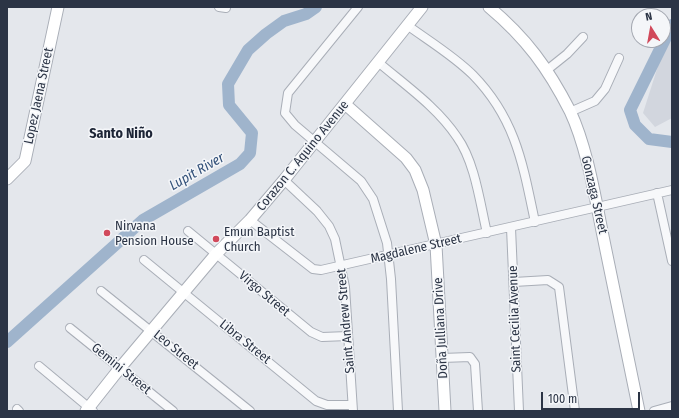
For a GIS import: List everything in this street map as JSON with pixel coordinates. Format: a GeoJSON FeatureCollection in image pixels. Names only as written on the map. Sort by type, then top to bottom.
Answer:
{"type":"FeatureCollection","features":[{"type":"Feature","properties":{"kind":"street","name":"Lopez Jaena Street"},"geometry":{"type":"LineString","coordinates":[[7,179],[25,162],[58,7]]}},
{"type":"Feature","properties":{"kind":"street"},"geometry":{"type":"LineString","coordinates":[[358,7],[288,93],[285,113],[295,125],[361,181],[369,190],[382,225],[388,256],[391,279],[398,411]]}},
{"type":"Feature","properties":{"kind":"street","name":"Corazon C. Aquino Avenue"},"geometry":{"type":"LineString","coordinates":[[89,410],[120,368],[216,254],[250,220],[284,180],[422,7]]}},
{"type":"Feature","properties":{"kind":"street","name":"Gonzaga Street"},"geometry":{"type":"LineString","coordinates":[[489,7],[524,38],[546,70],[570,112],[580,139],[597,207],[639,411]]}},
{"type":"Feature","properties":{"kind":"street"},"geometry":{"type":"LineString","coordinates":[[408,25],[473,75],[496,102],[511,128],[520,155],[535,222]]}},
{"type":"Feature","properties":{"kind":"street"},"geometry":{"type":"LineString","coordinates":[[546,70],[567,54],[583,37]]}},
{"type":"Feature","properties":{"kind":"street"},"geometry":{"type":"LineString","coordinates":[[570,112],[595,101],[605,89],[619,58]]}},
{"type":"Feature","properties":{"kind":"street"},"geometry":{"type":"LineString","coordinates":[[378,62],[436,111],[458,138],[472,168],[487,233]]}},
{"type":"Feature","properties":{"kind":"street","name":"Doña Julliana Drive"},"geometry":{"type":"LineString","coordinates":[[345,104],[406,158],[415,170],[423,190],[436,245],[445,411]]}},
{"type":"Feature","properties":{"kind":"street","name":"Saint Andrew Street"},"geometry":{"type":"LineString","coordinates":[[284,180],[317,210],[329,226],[335,239],[342,266],[345,287],[353,408]]}},
{"type":"Feature","properties":{"kind":"street","name":"Magdalene Street"},"geometry":{"type":"LineString","coordinates":[[250,220],[313,269],[328,270],[672,190]]}},
{"type":"Feature","properties":{"kind":"street"},"geometry":{"type":"LineString","coordinates":[[657,193],[672,261]]}},
{"type":"Feature","properties":{"kind":"street","name":"Saint Cecilia Avenue"},"geometry":{"type":"LineString","coordinates":[[511,228],[518,411]]}},
{"type":"Feature","properties":{"kind":"street","name":"Virgo Street"},"geometry":{"type":"LineString","coordinates":[[188,231],[311,332],[322,337],[348,336]]}},
{"type":"Feature","properties":{"kind":"street","name":"Libra Street"},"geometry":{"type":"LineString","coordinates":[[144,260],[316,401],[327,405],[353,408]]}},
{"type":"Feature","properties":{"kind":"street"},"geometry":{"type":"LineString","coordinates":[[514,282],[548,280],[559,287],[575,411]]}},
{"type":"Feature","properties":{"kind":"street","name":"Leo Street"},"geometry":{"type":"LineString","coordinates":[[101,291],[152,330],[250,411]]}},
{"type":"Feature","properties":{"kind":"street","name":"Gemini Street"},"geometry":{"type":"LineString","coordinates":[[70,328],[172,411]]}},
{"type":"Feature","properties":{"kind":"street"},"geometry":{"type":"LineString","coordinates":[[442,358],[470,358],[476,364],[478,411]]}},
{"type":"Feature","properties":{"kind":"street"},"geometry":{"type":"LineString","coordinates":[[39,366],[89,410]]}},
{"type":"Feature","properties":{"kind":"street"},"geometry":{"type":"LineString","coordinates":[[654,411],[672,406]]}},
{"type":"Feature","properties":{"kind":"shaded area"},"geometry":{"type":"Polygon","coordinates":[[[672,33],[672,118],[655,127],[643,113],[658,66],[666,48],[671,48],[672,33]]]}},
{"type":"Feature","properties":{"kind":"waterway","name":"Lupit River"},"geometry":{"type":"LineString","coordinates":[[7,342],[143,220],[240,164],[250,153],[252,133],[229,105],[228,84],[248,50],[266,34],[284,21],[306,14],[316,7]]}},
{"type":"Feature","properties":{"kind":"waterway","name":"Lupit River"},"geometry":{"type":"LineString","coordinates":[[672,25],[630,110],[635,125],[649,139],[672,142]]}},
{"type":"Feature","properties":{"kind":"place","name":"Nirvana Pension House"},"geometry":{"type":"Point","coordinates":[107,233]}},
{"type":"Feature","properties":{"kind":"place","name":"Emun Baptist Church"},"geometry":{"type":"Point","coordinates":[216,239]}},
{"type":"Feature","properties":{"kind":"district","name":"Santo Niño"},"geometry":{"type":"Point","coordinates":[121,134]}}]}
